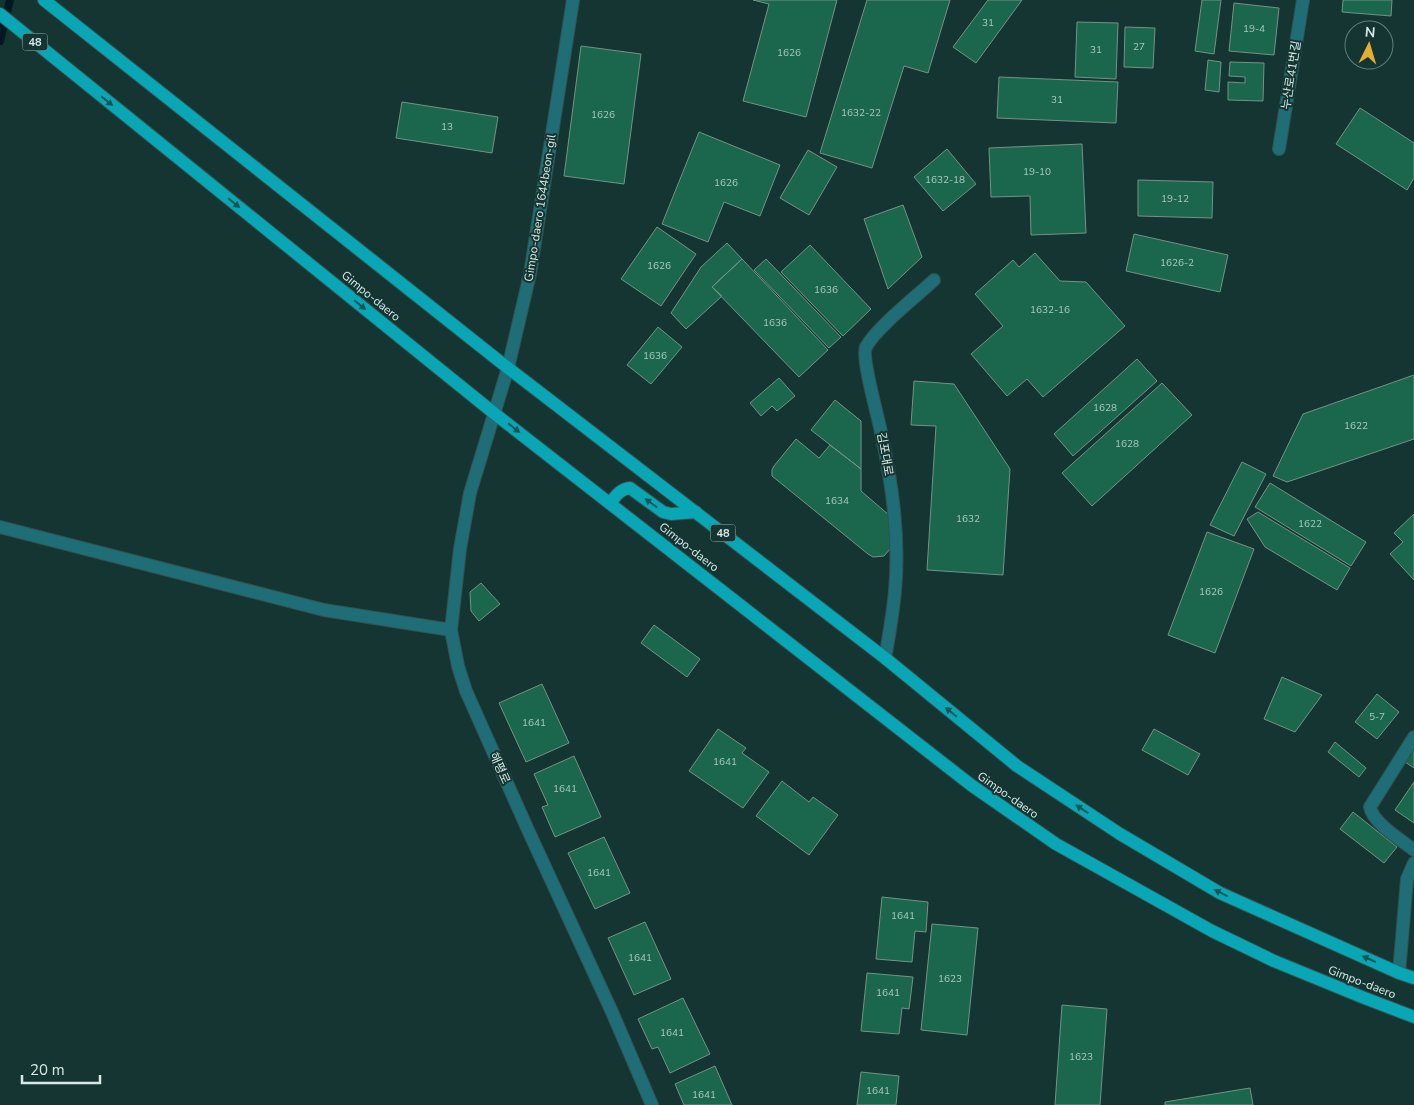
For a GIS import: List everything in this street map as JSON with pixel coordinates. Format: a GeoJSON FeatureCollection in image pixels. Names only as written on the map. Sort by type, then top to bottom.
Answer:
{"type":"FeatureCollection","features":[{"type":"Feature","properties":{"kind":"main road","name":"Gimpo-daero"},"geometry":{"type":"LineString","coordinates":[[44,0],[508,368],[886,658],[1017,766],[1120,834],[1220,893],[1414,978]]}},
{"type":"Feature","properties":{"kind":"main road","name":"Gimpo-daero"},"geometry":{"type":"LineString","coordinates":[[0,14],[496,414],[971,786],[1056,844],[1212,931],[1274,961],[1414,1017]]}},
{"type":"Feature","properties":{"kind":"main road"},"geometry":{"type":"LineString","coordinates":[[610,502],[619,492],[630,488],[663,512],[671,514],[696,512]]}},
{"type":"Feature","properties":{"kind":"lane","name":"Gimpo-daero 1644beon-gil"},"geometry":{"type":"LineString","coordinates":[[496,414],[530,274],[574,0]]}},
{"type":"Feature","properties":{"kind":"lane","name":"누산로41번길"},"geometry":{"type":"LineString","coordinates":[[1279,149],[1304,0]]}},
{"type":"Feature","properties":{"kind":"lane","name":"김포대로"},"geometry":{"type":"LineString","coordinates":[[886,658],[895,591],[895,516],[889,470],[865,360],[866,348],[877,332],[934,280]]}},
{"type":"Feature","properties":{"kind":"lane","name":"해평로"},"geometry":{"type":"LineString","coordinates":[[496,414],[470,493],[460,549],[451,630],[458,666],[466,691],[612,1012],[652,1105]]}},
{"type":"Feature","properties":{"kind":"lane"},"geometry":{"type":"LineString","coordinates":[[0,527],[324,610],[451,630]]}},
{"type":"Feature","properties":{"kind":"lane"},"geometry":{"type":"LineString","coordinates":[[1414,738],[1370,807],[1370,812],[1376,820],[1414,850]]}},
{"type":"Feature","properties":{"kind":"lane"},"geometry":{"type":"LineString","coordinates":[[1399,973],[1407,879],[1414,863]]}},
{"type":"Feature","properties":{"kind":"building"},"geometry":{"type":"Polygon","coordinates":[[[753,0],[837,0],[806,117],[743,101],[769,4],[753,0]]]}},
{"type":"Feature","properties":{"kind":"building"},"geometry":{"type":"Polygon","coordinates":[[[867,0],[950,0],[928,73],[904,66],[872,168],[820,153],[867,0]]]}},
{"type":"Feature","properties":{"kind":"building"},"geometry":{"type":"Polygon","coordinates":[[[988,0],[1022,0],[976,63],[953,47],[988,0]]]}},
{"type":"Feature","properties":{"kind":"building"},"geometry":{"type":"Polygon","coordinates":[[[1202,0],[1221,0],[1214,54],[1195,51],[1202,0]]]}},
{"type":"Feature","properties":{"kind":"building"},"geometry":{"type":"Polygon","coordinates":[[[1343,0],[1392,0],[1391,16],[1342,12],[1343,0]]]}},
{"type":"Feature","properties":{"kind":"building"},"geometry":{"type":"Polygon","coordinates":[[[1234,3],[1279,8],[1274,55],[1229,51],[1234,3]]]}},
{"type":"Feature","properties":{"kind":"building"},"geometry":{"type":"Polygon","coordinates":[[[1077,22],[1118,23],[1116,79],[1075,77],[1077,22]]]}},
{"type":"Feature","properties":{"kind":"building"},"geometry":{"type":"Polygon","coordinates":[[[1125,27],[1155,28],[1153,68],[1124,67],[1125,27]]]}},
{"type":"Feature","properties":{"kind":"building"},"geometry":{"type":"Polygon","coordinates":[[[581,46],[641,54],[624,184],[564,176],[581,46]]]}},
{"type":"Feature","properties":{"kind":"building"},"geometry":{"type":"Polygon","coordinates":[[[1208,60],[1221,62],[1219,92],[1205,90],[1208,60]]]}},
{"type":"Feature","properties":{"kind":"building"},"geometry":{"type":"Polygon","coordinates":[[[1230,62],[1264,63],[1263,101],[1228,100],[1228,82],[1245,83],[1245,77],[1229,76],[1230,62]]]}},
{"type":"Feature","properties":{"kind":"building"},"geometry":{"type":"Polygon","coordinates":[[[999,77],[1118,82],[1116,123],[997,118],[999,77]]]}},
{"type":"Feature","properties":{"kind":"building"},"geometry":{"type":"Polygon","coordinates":[[[402,102],[498,117],[492,153],[396,138],[402,102]]]}},
{"type":"Feature","properties":{"kind":"building"},"geometry":{"type":"Polygon","coordinates":[[[1360,108],[1414,143],[1414,178],[1407,190],[1336,144],[1360,108]]]}},
{"type":"Feature","properties":{"kind":"building"},"geometry":{"type":"Polygon","coordinates":[[[699,132],[780,165],[760,216],[724,202],[708,242],[662,224],[699,132]]]}},
{"type":"Feature","properties":{"kind":"building"},"geometry":{"type":"Polygon","coordinates":[[[1082,144],[1086,233],[1031,235],[1030,196],[991,197],[989,148],[1082,144]]]}},
{"type":"Feature","properties":{"kind":"building"},"geometry":{"type":"Polygon","coordinates":[[[947,149],[976,184],[943,211],[914,177],[947,149]]]}},
{"type":"Feature","properties":{"kind":"building"},"geometry":{"type":"Polygon","coordinates":[[[808,150],[837,167],[809,215],[780,198],[808,150]]]}},
{"type":"Feature","properties":{"kind":"building"},"geometry":{"type":"Polygon","coordinates":[[[1138,180],[1213,182],[1212,218],[1138,216],[1138,180]]]}},
{"type":"Feature","properties":{"kind":"building"},"geometry":{"type":"Polygon","coordinates":[[[903,205],[922,257],[888,289],[864,219],[903,205]]]}},
{"type":"Feature","properties":{"kind":"building"},"geometry":{"type":"Polygon","coordinates":[[[657,227],[696,254],[661,306],[621,279],[657,227]]]}},
{"type":"Feature","properties":{"kind":"building"},"geometry":{"type":"Polygon","coordinates":[[[1134,234],[1228,255],[1220,292],[1126,271],[1134,234]]]}},
{"type":"Feature","properties":{"kind":"building"},"geometry":{"type":"Polygon","coordinates":[[[727,243],[742,259],[712,287],[722,296],[686,329],[671,313],[701,267],[727,243]]]}},
{"type":"Feature","properties":{"kind":"building"},"geometry":{"type":"Polygon","coordinates":[[[810,245],[871,309],[843,336],[781,272],[810,245]]]}},
{"type":"Feature","properties":{"kind":"building"},"geometry":{"type":"Polygon","coordinates":[[[1035,253],[1060,281],[1086,282],[1125,326],[1043,397],[1027,379],[1007,396],[971,354],[1003,326],[975,294],[1013,260],[1019,267],[1035,253]]]}},
{"type":"Feature","properties":{"kind":"building"},"geometry":{"type":"Polygon","coordinates":[[[742,259],[828,350],[799,377],[712,287],[742,259]]]}},
{"type":"Feature","properties":{"kind":"building"},"geometry":{"type":"Polygon","coordinates":[[[766,259],[841,337],[829,348],[754,270],[766,259]]]}},
{"type":"Feature","properties":{"kind":"building"},"geometry":{"type":"Polygon","coordinates":[[[658,327],[682,347],[651,384],[627,365],[658,327]]]}},
{"type":"Feature","properties":{"kind":"building"},"geometry":{"type":"Polygon","coordinates":[[[1137,359],[1157,381],[1073,456],[1054,434],[1137,359]]]}},
{"type":"Feature","properties":{"kind":"building"},"geometry":{"type":"Polygon","coordinates":[[[1414,375],[1414,439],[1287,482],[1273,476],[1303,414],[1414,375]]]}},
{"type":"Feature","properties":{"kind":"building"},"geometry":{"type":"Polygon","coordinates":[[[779,378],[795,396],[777,411],[772,406],[761,416],[750,403],[779,378]]]}},
{"type":"Feature","properties":{"kind":"building"},"geometry":{"type":"Polygon","coordinates":[[[914,381],[954,384],[1010,469],[1003,575],[927,570],[936,426],[911,425],[914,381]]]}},
{"type":"Feature","properties":{"kind":"building"},"geometry":{"type":"Polygon","coordinates":[[[1162,383],[1192,415],[1092,506],[1062,473],[1162,383]]]}},
{"type":"Feature","properties":{"kind":"building"},"geometry":{"type":"Polygon","coordinates":[[[835,400],[861,421],[861,469],[811,430],[835,400]]]}},
{"type":"Feature","properties":{"kind":"building"},"geometry":{"type":"Polygon","coordinates":[[[796,439],[819,458],[830,445],[861,469],[861,491],[889,515],[891,548],[884,556],[873,557],[868,554],[772,476],[774,466],[796,439]]]}},
{"type":"Feature","properties":{"kind":"building"},"geometry":{"type":"Polygon","coordinates":[[[1242,462],[1266,474],[1234,536],[1210,525],[1242,462]]]}},
{"type":"Feature","properties":{"kind":"building"},"geometry":{"type":"Polygon","coordinates":[[[1270,483],[1366,542],[1351,566],[1255,507],[1270,483]]]}},
{"type":"Feature","properties":{"kind":"building"},"geometry":{"type":"Polygon","coordinates":[[[1258,512],[1350,568],[1337,590],[1265,547],[1247,519],[1258,512]]]}},
{"type":"Feature","properties":{"kind":"building"},"geometry":{"type":"Polygon","coordinates":[[[1414,514],[1414,580],[1390,554],[1403,542],[1394,533],[1414,514]]]}},
{"type":"Feature","properties":{"kind":"building"},"geometry":{"type":"Polygon","coordinates":[[[1207,532],[1254,549],[1215,653],[1168,635],[1207,532]]]}},
{"type":"Feature","properties":{"kind":"building"},"geometry":{"type":"Polygon","coordinates":[[[481,583],[500,604],[479,621],[471,611],[470,592],[481,583]]]}},
{"type":"Feature","properties":{"kind":"building"},"geometry":{"type":"Polygon","coordinates":[[[654,625],[700,659],[687,677],[641,643],[654,625]]]}},
{"type":"Feature","properties":{"kind":"building"},"geometry":{"type":"Polygon","coordinates":[[[1282,677],[1322,695],[1295,732],[1264,719],[1282,677]]]}},
{"type":"Feature","properties":{"kind":"building"},"geometry":{"type":"Polygon","coordinates":[[[542,684],[569,743],[526,762],[499,703],[542,684]]]}},
{"type":"Feature","properties":{"kind":"building"},"geometry":{"type":"Polygon","coordinates":[[[1377,694],[1399,712],[1377,739],[1355,722],[1377,694]]]}},
{"type":"Feature","properties":{"kind":"building"},"geometry":{"type":"Polygon","coordinates":[[[718,729],[746,748],[742,753],[769,772],[743,808],[689,771],[718,729]]]}},
{"type":"Feature","properties":{"kind":"building"},"geometry":{"type":"Polygon","coordinates":[[[1154,729],[1200,754],[1188,775],[1142,750],[1154,729]]]}},
{"type":"Feature","properties":{"kind":"building"},"geometry":{"type":"Polygon","coordinates":[[[1335,742],[1366,768],[1359,777],[1328,752],[1335,742]]]}},
{"type":"Feature","properties":{"kind":"building"},"geometry":{"type":"Polygon","coordinates":[[[1414,748],[1414,768],[1405,762],[1414,748]]]}},
{"type":"Feature","properties":{"kind":"building"},"geometry":{"type":"Polygon","coordinates":[[[574,756],[601,817],[555,837],[542,807],[548,805],[534,774],[574,756]]]}},
{"type":"Feature","properties":{"kind":"building"},"geometry":{"type":"Polygon","coordinates":[[[782,781],[809,802],[813,797],[838,815],[809,855],[756,816],[782,781]]]}},
{"type":"Feature","properties":{"kind":"building"},"geometry":{"type":"Polygon","coordinates":[[[1414,782],[1414,823],[1395,810],[1414,782]]]}},
{"type":"Feature","properties":{"kind":"building"},"geometry":{"type":"Polygon","coordinates":[[[1353,812],[1397,847],[1384,863],[1340,829],[1353,812]]]}},
{"type":"Feature","properties":{"kind":"building"},"geometry":{"type":"Polygon","coordinates":[[[604,837],[630,893],[595,909],[568,853],[604,837]]]}},
{"type":"Feature","properties":{"kind":"building"},"geometry":{"type":"Polygon","coordinates":[[[882,897],[928,902],[926,932],[915,931],[912,962],[876,959],[882,897]]]}},
{"type":"Feature","properties":{"kind":"building"},"geometry":{"type":"Polygon","coordinates":[[[645,922],[671,979],[634,995],[608,938],[645,922]]]}},
{"type":"Feature","properties":{"kind":"building"},"geometry":{"type":"Polygon","coordinates":[[[932,924],[978,928],[967,1035],[921,1030],[932,924]]]}},
{"type":"Feature","properties":{"kind":"building"},"geometry":{"type":"Polygon","coordinates":[[[867,973],[913,977],[909,1009],[902,1008],[899,1034],[861,1031],[867,973]]]}},
{"type":"Feature","properties":{"kind":"building"},"geometry":{"type":"Polygon","coordinates":[[[683,998],[710,1054],[670,1073],[658,1047],[652,1049],[638,1019],[683,998]]]}},
{"type":"Feature","properties":{"kind":"building"},"geometry":{"type":"Polygon","coordinates":[[[1062,1005],[1107,1009],[1100,1105],[1055,1105],[1062,1005]]]}},
{"type":"Feature","properties":{"kind":"building"},"geometry":{"type":"Polygon","coordinates":[[[715,1066],[732,1105],[684,1105],[675,1084],[715,1066]]]}},
{"type":"Feature","properties":{"kind":"building"},"geometry":{"type":"Polygon","coordinates":[[[861,1072],[899,1076],[896,1105],[857,1105],[861,1072]]]}},
{"type":"Feature","properties":{"kind":"building"},"geometry":{"type":"Polygon","coordinates":[[[1250,1088],[1253,1105],[1165,1105],[1165,1102],[1250,1088]]]}},
{"type":"Feature","properties":{"kind":"waterway"},"geometry":{"type":"LineString","coordinates":[[0,41],[10,0]]}}]}
